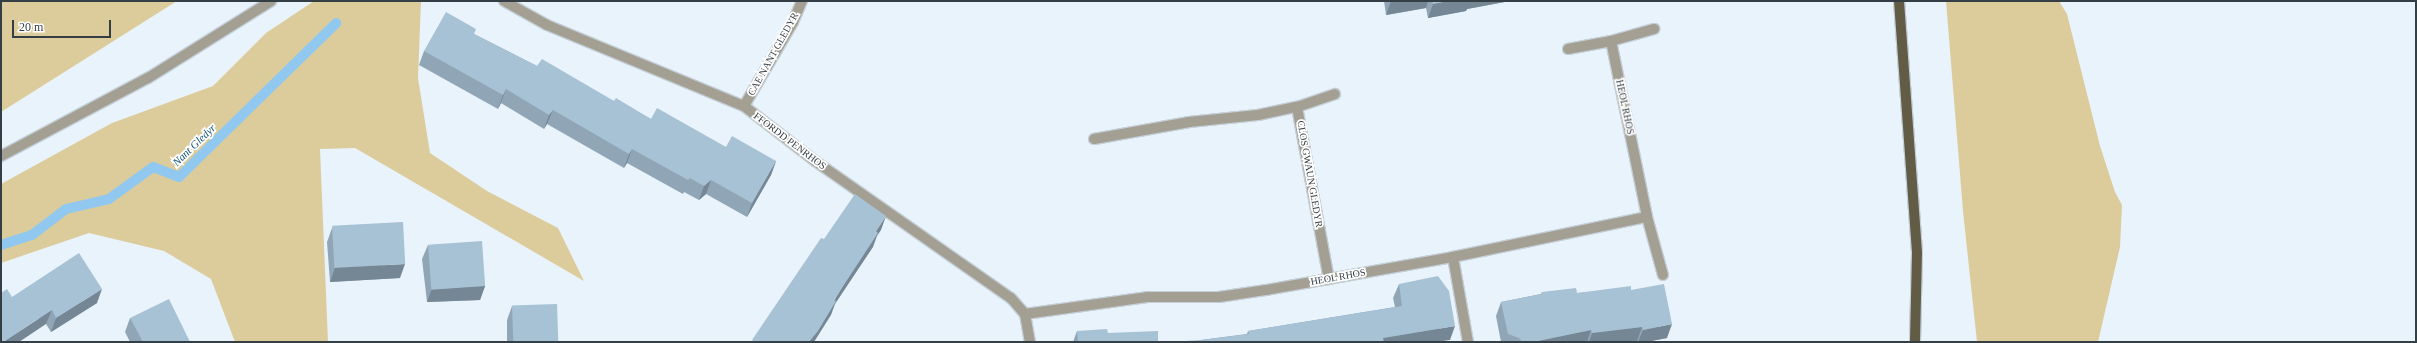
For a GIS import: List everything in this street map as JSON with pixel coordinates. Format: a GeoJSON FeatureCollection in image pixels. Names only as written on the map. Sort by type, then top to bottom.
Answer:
{"type":"FeatureCollection","features":[{"type":"Feature","properties":{"kind":"main road"},"geometry":{"type":"LineString","coordinates":[[1899,1],[1917,253],[1915,342]]}},
{"type":"Feature","properties":{"kind":"street"},"geometry":{"type":"LineString","coordinates":[[1,156],[148,78],[271,1]]}},
{"type":"Feature","properties":{"kind":"street","name":"FFORDD PENRHOS"},"geometry":{"type":"LineString","coordinates":[[504,1],[546,25],[744,106],[816,161],[997,287],[1011,298],[1025,314]]}},
{"type":"Feature","properties":{"kind":"street","name":"CAE NANT GLEDYR"},"geometry":{"type":"LineString","coordinates":[[744,106],[792,22],[802,1]]}},
{"type":"Feature","properties":{"kind":"street"},"geometry":{"type":"LineString","coordinates":[[1568,49],[1611,41],[1654,29]]}},
{"type":"Feature","properties":{"kind":"street","name":"HEOL RHOS"},"geometry":{"type":"LineString","coordinates":[[1611,41],[1647,217],[1663,275]]}},
{"type":"Feature","properties":{"kind":"street"},"geometry":{"type":"LineString","coordinates":[[1297,107],[1335,94]]}},
{"type":"Feature","properties":{"kind":"street","name":"CLOS GWAUN GLEDYR"},"geometry":{"type":"LineString","coordinates":[[1094,139],[1188,122],[1258,115],[1297,107],[1329,279]]}},
{"type":"Feature","properties":{"kind":"street","name":"HEOL RHOS"},"geometry":{"type":"LineString","coordinates":[[1025,314],[1147,297],[1219,297],[1453,257],[1647,217]]}},
{"type":"Feature","properties":{"kind":"street"},"geometry":{"type":"LineString","coordinates":[[1453,257],[1468,342]]}},
{"type":"Feature","properties":{"kind":"street"},"geometry":{"type":"LineString","coordinates":[[1025,314],[1030,342]]}},
{"type":"Feature","properties":{"kind":"shaded area"},"geometry":{"type":"Polygon","coordinates":[[[1,1],[177,1],[1,112],[1,1]]]}},
{"type":"Feature","properties":{"kind":"shaded area"},"geometry":{"type":"Polygon","coordinates":[[[314,1],[421,1],[418,78],[430,153],[487,191],[558,228],[584,281],[355,148],[320,149],[328,342],[235,342],[211,279],[164,251],[89,233],[1,263],[1,184],[112,123],[213,86],[266,33],[314,1]]]}},
{"type":"Feature","properties":{"kind":"shaded area"},"geometry":{"type":"Polygon","coordinates":[[[1946,1],[2059,1],[2067,14],[2100,146],[2115,192],[2122,205],[2120,247],[2098,342],[1977,342],[1963,211],[1946,1]]]}},
{"type":"Feature","properties":{"kind":"building"},"geometry":{"type":"Polygon","coordinates":[[[1432,1],[1448,1],[1433,4],[1432,1]]]}},
{"type":"Feature","properties":{"kind":"building"},"geometry":{"type":"Polygon","coordinates":[[[446,12],[476,29],[474,34],[537,66],[542,59],[614,101],[616,98],[651,119],[657,108],[726,147],[732,136],[776,161],[752,203],[711,180],[704,186],[690,178],[688,180],[632,149],[629,154],[553,110],[549,115],[506,89],[503,95],[424,51],[446,12]]]}},
{"type":"Feature","properties":{"kind":"building"},"geometry":{"type":"Polygon","coordinates":[[[855,194],[886,216],[876,231],[878,233],[834,300],[836,301],[818,331],[809,342],[754,342],[752,340],[821,238],[824,239],[855,194]]]}},
{"type":"Feature","properties":{"kind":"building"},"geometry":{"type":"Polygon","coordinates":[[[403,222],[405,264],[334,268],[332,226],[403,222]]]}},
{"type":"Feature","properties":{"kind":"building"},"geometry":{"type":"Polygon","coordinates":[[[482,241],[485,286],[431,290],[428,245],[482,241]]]}},
{"type":"Feature","properties":{"kind":"building"},"geometry":{"type":"Polygon","coordinates":[[[79,253],[102,289],[56,318],[52,310],[1,342],[1,293],[7,289],[12,297],[79,253]]]}},
{"type":"Feature","properties":{"kind":"building"},"geometry":{"type":"Polygon","coordinates":[[[1438,276],[1449,291],[1455,326],[1383,338],[1384,342],[1169,342],[1249,334],[1248,331],[1402,306],[1399,284],[1438,276]]]}},
{"type":"Feature","properties":{"kind":"building"},"geometry":{"type":"Polygon","coordinates":[[[1664,284],[1672,324],[1643,330],[1642,327],[1592,333],[1591,330],[1533,342],[1522,342],[1519,338],[1508,334],[1501,302],[1542,294],[1542,292],[1576,288],[1577,293],[1631,286],[1631,290],[1664,284]]]}},
{"type":"Feature","properties":{"kind":"building"},"geometry":{"type":"Polygon","coordinates":[[[169,299],[190,342],[143,342],[130,318],[169,299]]]}},
{"type":"Feature","properties":{"kind":"building"},"geometry":{"type":"Polygon","coordinates":[[[557,304],[558,342],[513,342],[512,306],[557,304]]]}},
{"type":"Feature","properties":{"kind":"building"},"geometry":{"type":"Polygon","coordinates":[[[1107,329],[1108,333],[1158,331],[1158,342],[1078,342],[1077,331],[1107,329]]]}},
{"type":"Feature","properties":{"kind":"waterway","name":"Nant Gledyr"},"geometry":{"type":"LineString","coordinates":[[1,245],[32,235],[66,209],[109,199],[153,167],[179,177],[336,23]]}}]}
